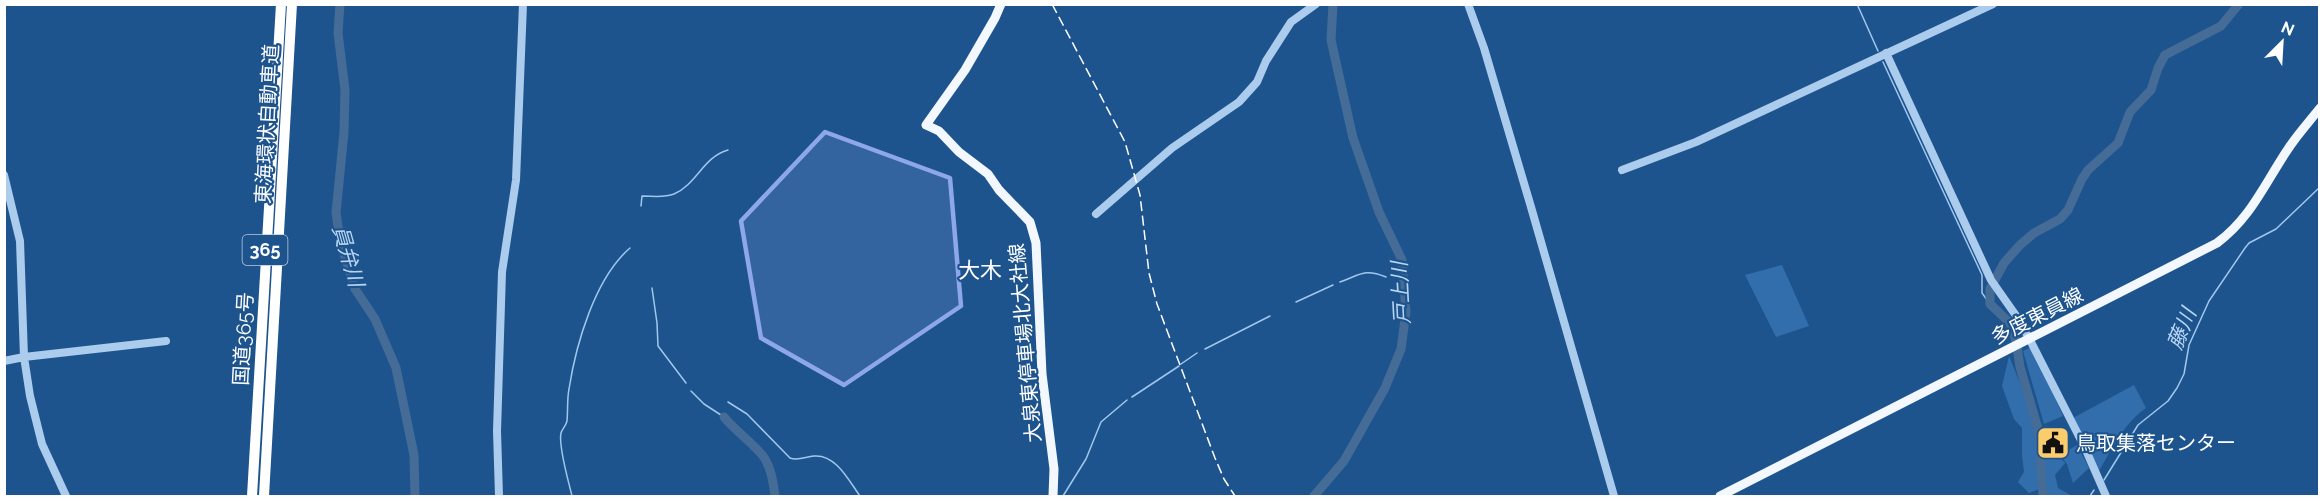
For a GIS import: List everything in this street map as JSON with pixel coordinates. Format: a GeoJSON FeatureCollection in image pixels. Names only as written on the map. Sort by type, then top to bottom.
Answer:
{"type":"FeatureCollection","features":[{"type":"Feature","properties":{"kind":"highway","name":"国道365号"},"geometry":{"type":"LineString","coordinates":[[252,496],[280,4]]}},
{"type":"Feature","properties":{"kind":"highway","name":"国道365号"},"geometry":{"type":"LineString","coordinates":[[269,496],[294,4]]}},
{"type":"Feature","properties":{"kind":"highway","name":"東海環状自動車道"},"geometry":{"type":"LineString","coordinates":[[264,496],[294,4]]}},
{"type":"Feature","properties":{"kind":"main road","name":"大泉東停車場北大社線"},"geometry":{"type":"LineString","coordinates":[[1000,4],[995,18],[965,70],[926,125],[939,131],[959,152],[983,169],[999,190],[1022,211],[1032,226],[1036,243],[1042,374],[1054,469],[1053,496]]}},
{"type":"Feature","properties":{"kind":"main road","name":"多度東員線"},"geometry":{"type":"LineString","coordinates":[[1720,496],[2027,341],[2206,249],[2228,235],[2252,208],[2289,148],[2319,108]]}},
{"type":"Feature","properties":{"kind":"street"},"geometry":{"type":"LineString","coordinates":[[499,496],[497,431],[502,272],[516,180],[524,4]]}},
{"type":"Feature","properties":{"kind":"street"},"geometry":{"type":"LineString","coordinates":[[1096,214],[1172,148],[1239,102],[1257,82],[1266,61],[1291,22],[1316,4]]}},
{"type":"Feature","properties":{"kind":"street"},"geometry":{"type":"LineString","coordinates":[[1468,4],[1484,48],[1528,196],[1614,496]]}},
{"type":"Feature","properties":{"kind":"street"},"geometry":{"type":"LineString","coordinates":[[1622,170],[1696,142],[1993,4]]}},
{"type":"Feature","properties":{"kind":"street"},"geometry":{"type":"LineString","coordinates":[[1886,53],[1993,283],[2027,341],[2106,496]]}},
{"type":"Feature","properties":{"kind":"street"},"geometry":{"type":"LineString","coordinates":[[4,175],[20,241],[24,357],[39,438],[66,496]]}},
{"type":"Feature","properties":{"kind":"street"},"geometry":{"type":"LineString","coordinates":[[4,361],[166,341]]}},
{"type":"Feature","properties":{"kind":"highlighted area"},"geometry":{"type":"Polygon","coordinates":[[[825,132],[950,178],[961,306],[844,385],[761,338],[741,221],[825,132]]]}},
{"type":"Feature","properties":{"kind":"shaded area"},"geometry":{"type":"Polygon","coordinates":[[[1782,265],[1809,326],[1776,337],[1745,275],[1782,265]]]}},
{"type":"Feature","properties":{"kind":"shaded area"},"geometry":{"type":"Polygon","coordinates":[[[2033,346],[2063,416],[2044,424],[2023,351],[2033,346]]]}},
{"type":"Feature","properties":{"kind":"shaded area"},"geometry":{"type":"Polygon","coordinates":[[[2009,356],[2038,427],[2042,488],[2029,493],[2018,482],[2024,472],[2022,428],[2014,419],[2002,386],[2009,356]]]}},
{"type":"Feature","properties":{"kind":"shaded area"},"geometry":{"type":"Polygon","coordinates":[[[2134,385],[2146,408],[2125,429],[2099,471],[2073,418],[2134,385]]]}},
{"type":"Feature","properties":{"kind":"shaded area"},"geometry":{"type":"Polygon","coordinates":[[[2043,440],[2065,463],[2055,475],[2058,488],[2072,496],[2046,496],[2043,440]]]}},
{"type":"Feature","properties":{"kind":"shaded area"},"geometry":{"type":"Polygon","coordinates":[[[2077,445],[2089,468],[2073,483],[2067,464],[2060,455],[2077,445]]]}},
{"type":"Feature","properties":{"kind":"waterway","name":"員弁川"},"geometry":{"type":"LineString","coordinates":[[340,4],[338,33],[345,90],[344,132],[336,213],[341,245],[355,289],[375,319],[396,368],[414,455],[415,496]]}},
{"type":"Feature","properties":{"kind":"waterway","name":"戸上川"},"geometry":{"type":"LineString","coordinates":[[1314,496],[1344,461],[1385,388],[1401,349],[1406,312],[1402,260],[1379,212],[1353,138],[1331,40],[1333,4]]}},
{"type":"Feature","properties":{"kind":"waterway"},"geometry":{"type":"LineString","coordinates":[[1857,4],[1878,51]]}},
{"type":"Feature","properties":{"kind":"waterway"},"geometry":{"type":"LineString","coordinates":[[2043,496],[2039,432],[2020,367],[2016,341],[2010,323],[1990,304],[1990,289],[2004,263],[2020,245],[2034,233],[2060,219],[2068,210],[2088,170],[2118,143],[2130,112],[2151,90],[2165,55],[2221,26],[2239,4]]}},
{"type":"Feature","properties":{"kind":"waterway"},"geometry":{"type":"LineString","coordinates":[[1883,62],[1982,275],[1982,293],[1990,304]]}},
{"type":"Feature","properties":{"kind":"waterway"},"geometry":{"type":"LineString","coordinates":[[641,206],[642,196],[666,196],[682,190],[712,158],[728,150]]}},
{"type":"Feature","properties":{"kind":"waterway","name":"藤川"},"geometry":{"type":"LineString","coordinates":[[2104,480],[2138,425],[2168,401],[2177,388],[2184,374],[2189,345],[2209,301],[2245,248],[2249,243],[2276,229],[2320,187]]}},
{"type":"Feature","properties":{"kind":"waterway"},"geometry":{"type":"LineString","coordinates":[[572,496],[560,439],[567,421],[572,371],[582,333],[597,294],[607,276],[630,248]]}},
{"type":"Feature","properties":{"kind":"waterway"},"geometry":{"type":"LineString","coordinates":[[1340,282],[1367,273],[1386,277]]}},
{"type":"Feature","properties":{"kind":"waterway"},"geometry":{"type":"LineString","coordinates":[[1396,284],[1405,286]]}},
{"type":"Feature","properties":{"kind":"waterway"},"geometry":{"type":"LineString","coordinates":[[1296,302],[1333,285]]}},
{"type":"Feature","properties":{"kind":"waterway"},"geometry":{"type":"LineString","coordinates":[[652,288],[658,346],[686,383]]}},
{"type":"Feature","properties":{"kind":"waterway"},"geometry":{"type":"LineString","coordinates":[[1205,349],[1270,316]]}},
{"type":"Feature","properties":{"kind":"waterway"},"geometry":{"type":"LineString","coordinates":[[1181,364],[1197,353]]}},
{"type":"Feature","properties":{"kind":"waterway"},"geometry":{"type":"LineString","coordinates":[[1132,397],[1179,366]]}},
{"type":"Feature","properties":{"kind":"waterway"},"geometry":{"type":"LineString","coordinates":[[691,391],[704,404],[724,417]]}},
{"type":"Feature","properties":{"kind":"waterway"},"geometry":{"type":"LineString","coordinates":[[1063,496],[1086,459],[1101,422],[1127,400]]}},
{"type":"Feature","properties":{"kind":"waterway"},"geometry":{"type":"LineString","coordinates":[[728,402],[747,414],[790,458],[814,456],[829,459],[841,470],[860,496]]}},
{"type":"Feature","properties":{"kind":"waterway"},"geometry":{"type":"LineString","coordinates":[[724,417],[765,459],[771,473],[775,496]]}},
{"type":"Feature","properties":{"kind":"waterway","name":"藤川"},"geometry":{"type":"LineString","coordinates":[[2090,496],[2094,490]]}},
{"type":"Feature","properties":{"kind":"railway"},"geometry":{"type":"LineString","coordinates":[[1052,4],[1125,142],[1140,195],[1149,273],[1157,304],[1215,458],[1224,479],[1235,496]]}},
{"type":"Feature","properties":{"kind":"place","name":"鳥取集落センター"},"geometry":{"type":"Point","coordinates":[2053,443]}},
{"type":"Feature","properties":{"kind":"district","name":"大木"},"geometry":{"type":"Point","coordinates":[980,270]}}]}
